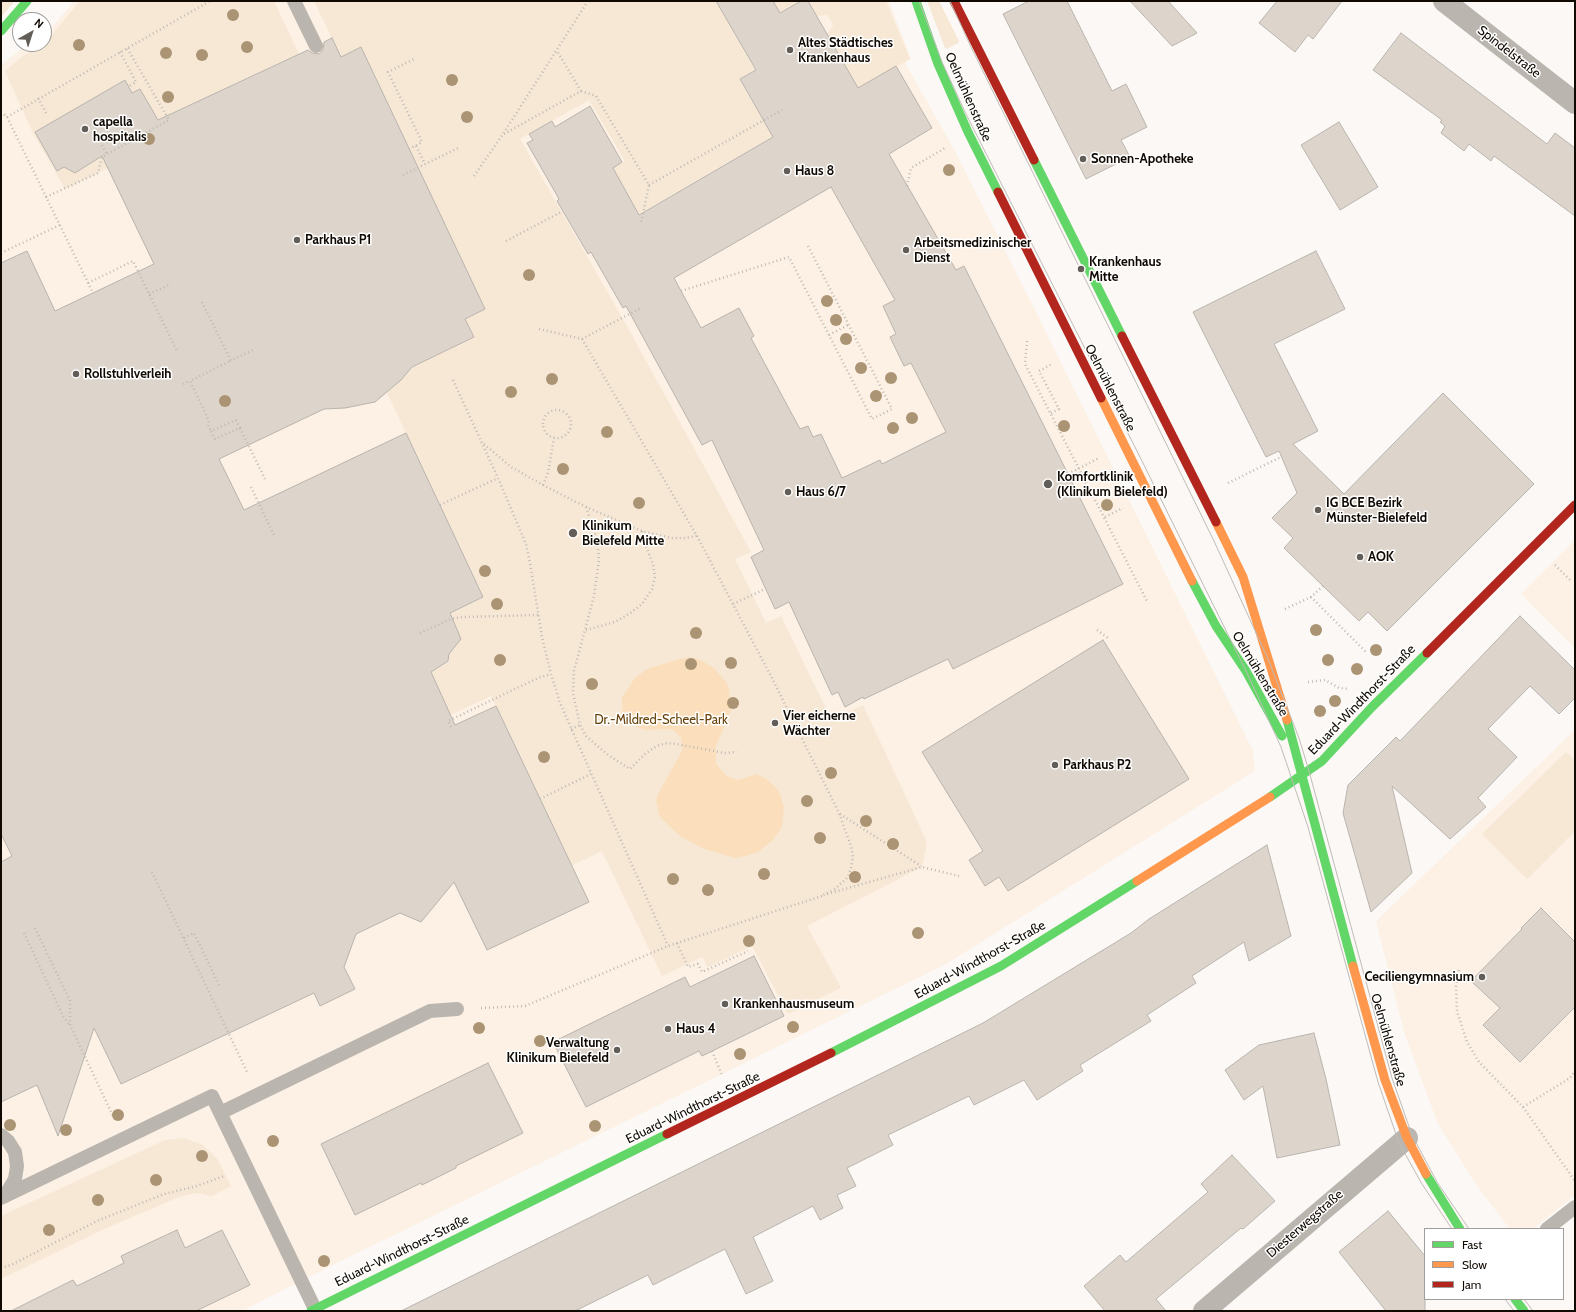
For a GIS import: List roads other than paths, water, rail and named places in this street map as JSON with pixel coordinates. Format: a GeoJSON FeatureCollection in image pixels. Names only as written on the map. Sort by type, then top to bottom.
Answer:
{"type":"FeatureCollection","features":[{"type":"Feature","properties":{"kind":"street"},"geometry":{"type":"LineString","coordinates":[[1,31],[27,1]]}},
{"type":"Feature","properties":{"kind":"street","name":"Oelmühlenstraße"},"geometry":{"type":"LineString","coordinates":[[916,1],[938,64],[975,147],[1200,598],[1216,626],[1246,671],[1281,734],[1301,776]]}},
{"type":"Feature","properties":{"kind":"street","name":"Oelmühlenstraße"},"geometry":{"type":"LineString","coordinates":[[954,1],[1243,577],[1290,730],[1301,776],[1385,1080],[1407,1138],[1431,1184],[1459,1228]]}},
{"type":"Feature","properties":{"kind":"street","name":"Spindelstraße"},"geometry":{"type":"LineString","coordinates":[[1444,1],[1575,103]]}},
{"type":"Feature","properties":{"kind":"street","name":"Eduard-Windthorst-Straße"},"geometry":{"type":"LineString","coordinates":[[313,1310],[885,1027],[1001,966],[1301,776],[1322,761],[1372,706],[1575,506]]}},
{"type":"Feature","properties":{"kind":"street","name":"Diesterwegstraße"},"geometry":{"type":"LineString","coordinates":[[1204,1311],[1407,1138]]}},
{"type":"Feature","properties":{"kind":"street"},"geometry":{"type":"LineString","coordinates":[[1516,1300],[1524,1311]]}},
{"type":"Feature","properties":{"kind":"lane"},"geometry":{"type":"LineString","coordinates":[[294,1],[316,46]]}},
{"type":"Feature","properties":{"kind":"lane"},"geometry":{"type":"LineString","coordinates":[[220,1113],[430,1011],[457,1009]]}},
{"type":"Feature","properties":{"kind":"lane"},"geometry":{"type":"LineString","coordinates":[[1,1197],[212,1096],[313,1310]]}},
{"type":"Feature","properties":{"kind":"lane"},"geometry":{"type":"LineString","coordinates":[[1,1135],[8,1141],[15,1152],[18,1166],[15,1179],[8,1191],[1,1197]]}},
{"type":"Feature","properties":{"kind":"lane"},"geometry":{"type":"LineString","coordinates":[[1548,1228],[1575,1207]]}},
{"type":"Feature","properties":{"kind":"tram line"},"geometry":{"type":"LineString","coordinates":[[919,1],[942,62],[966,114],[1140,457],[1246,671],[1281,747],[1308,827],[1378,1082],[1399,1143],[1422,1184],[1451,1228]]}},
{"type":"Feature","properties":{"kind":"tram line"},"geometry":{"type":"LineString","coordinates":[[950,1],[971,47],[1214,541],[1268,659],[1299,738],[1309,771],[1392,1078],[1412,1135],[1437,1182],[1468,1228]]}},
{"type":"Feature","properties":{"kind":"tram line"},"geometry":{"type":"LineString","coordinates":[[1506,1300],[1514,1311]]}},
{"type":"Feature","properties":{"kind":"tram line"},"geometry":{"type":"LineString","coordinates":[[1525,1300],[1533,1311]]}},
{"type":"Feature","properties":{"kind":"place","name":"Altes Städtisches Krankenhaus"},"geometry":{"type":"Point","coordinates":[790,50]}},
{"type":"Feature","properties":{"kind":"place","name":"capella hospitalis"},"geometry":{"type":"Point","coordinates":[85,129]}},
{"type":"Feature","properties":{"kind":"place","name":"Sonnen-Apotheke"},"geometry":{"type":"Point","coordinates":[1083,159]}},
{"type":"Feature","properties":{"kind":"place","name":"Haus 8"},"geometry":{"type":"Point","coordinates":[787,171]}},
{"type":"Feature","properties":{"kind":"place","name":"Parkhaus P1"},"geometry":{"type":"Point","coordinates":[297,240]}},
{"type":"Feature","properties":{"kind":"place","name":"Arbeitsmedizinischer Dienst"},"geometry":{"type":"Point","coordinates":[906,250]}},
{"type":"Feature","properties":{"kind":"place","name":"Krankenhaus Mitte"},"geometry":{"type":"Point","coordinates":[1081,269]}},
{"type":"Feature","properties":{"kind":"place","name":"Rollstuhlverleih"},"geometry":{"type":"Point","coordinates":[76,374]}},
{"type":"Feature","properties":{"kind":"place","name":"Komfortklinik (Klinikum Bielefeld)"},"geometry":{"type":"Point","coordinates":[1048,484]}},
{"type":"Feature","properties":{"kind":"place","name":"Haus 6/7"},"geometry":{"type":"Point","coordinates":[788,492]}},
{"type":"Feature","properties":{"kind":"place","name":"IG BCE Bezirk Münster-Bielefeld"},"geometry":{"type":"Point","coordinates":[1318,510]}},
{"type":"Feature","properties":{"kind":"place","name":"Klinikum Bielefeld Mitte"},"geometry":{"type":"Point","coordinates":[573,533]}},
{"type":"Feature","properties":{"kind":"place","name":"AOK"},"geometry":{"type":"Point","coordinates":[1360,557]}},
{"type":"Feature","properties":{"kind":"place","name":"Vier eicherne Wächter"},"geometry":{"type":"Point","coordinates":[775,723]}},
{"type":"Feature","properties":{"kind":"place","name":"Parkhaus P2"},"geometry":{"type":"Point","coordinates":[1055,765]}},
{"type":"Feature","properties":{"kind":"place","name":"Ceciliengymnasium"},"geometry":{"type":"Point","coordinates":[1482,977]}},
{"type":"Feature","properties":{"kind":"place","name":"Krankenhausmuseum"},"geometry":{"type":"Point","coordinates":[725,1004]}},
{"type":"Feature","properties":{"kind":"place","name":"Haus 4"},"geometry":{"type":"Point","coordinates":[668,1029]}},
{"type":"Feature","properties":{"kind":"place","name":"Verwaltung Klinikum Bielefeld"},"geometry":{"type":"Point","coordinates":[617,1050]}},
{"type":"Feature","properties":{"kind":"park label","name":"Dr.-Mildred-Scheel-Park"},"geometry":{"type":"Point","coordinates":[661,720]}}]}
